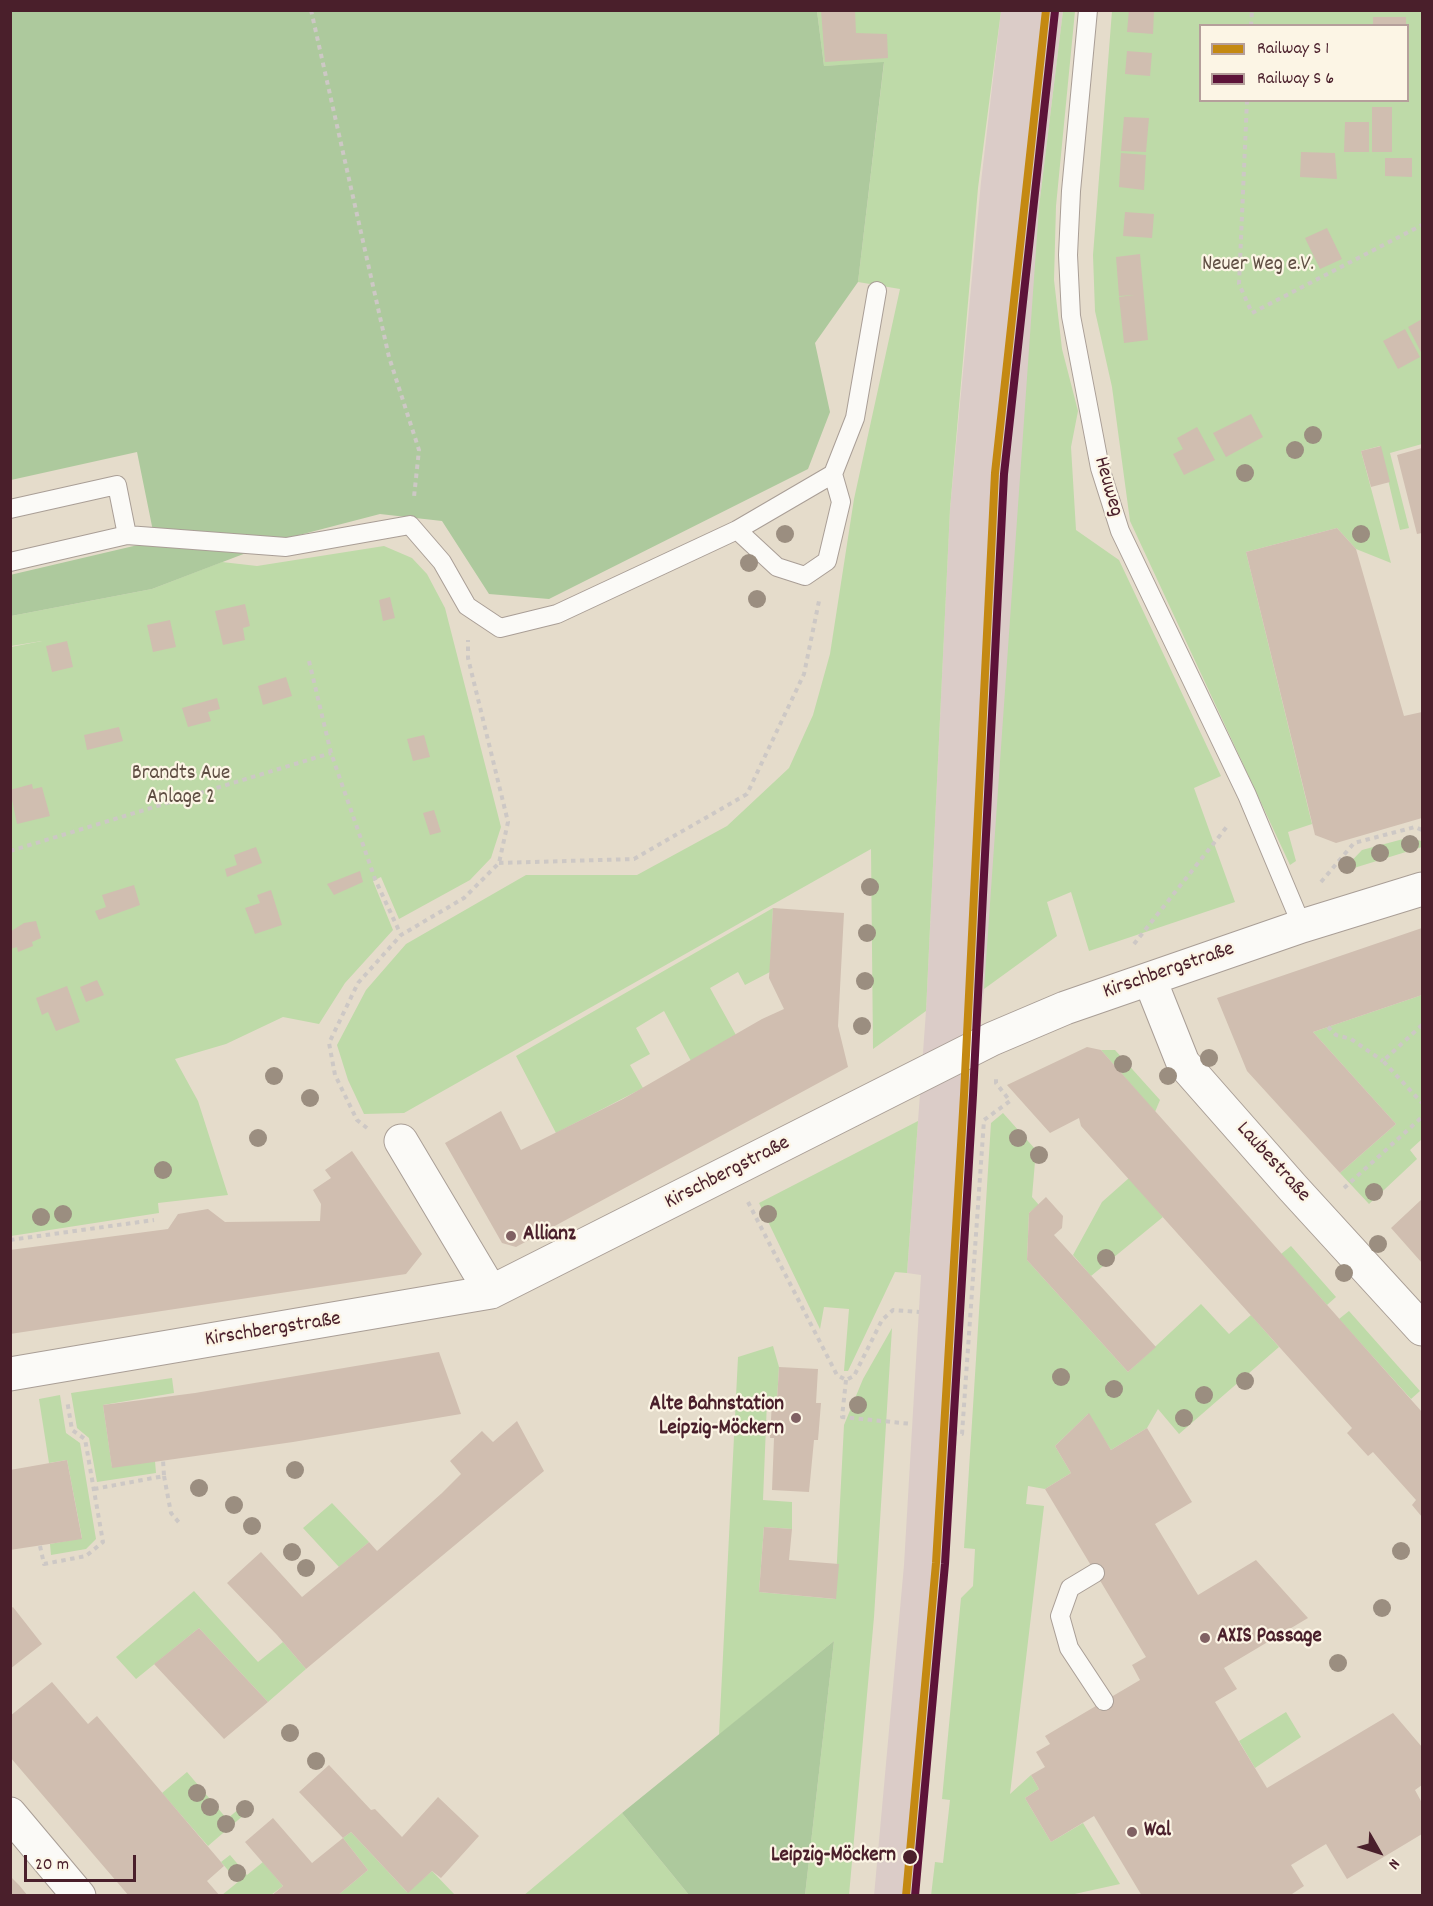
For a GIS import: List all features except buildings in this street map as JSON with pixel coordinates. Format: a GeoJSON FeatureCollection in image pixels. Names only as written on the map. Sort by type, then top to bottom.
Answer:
{"type":"FeatureCollection","features":[{"type":"Feature","properties":{"kind":"street","name":"Kirschbergstraße"},"geometry":{"type":"LineString","coordinates":[[10,1374],[491,1292],[984,1043],[1065,1008],[1302,926],[1422,888]]}},
{"type":"Feature","properties":{"kind":"street","name":"Laubestraße"},"geometry":{"type":"LineString","coordinates":[[1150,980],[1184,1063],[1293,1188],[1422,1329]]}},
{"type":"Feature","properties":{"kind":"street"},"geometry":{"type":"LineString","coordinates":[[401,1141],[491,1292]]}},
{"type":"Feature","properties":{"kind":"street"},"geometry":{"type":"LineString","coordinates":[[10,1814],[80,1896]]}},
{"type":"Feature","properties":{"kind":"lane","name":"Heuweg"},"geometry":{"type":"LineString","coordinates":[[1088,10],[1071,191],[1068,255],[1071,316],[1100,468],[1120,531],[1246,795],[1302,926]]}},
{"type":"Feature","properties":{"kind":"lane"},"geometry":{"type":"LineString","coordinates":[[737,530],[777,567],[805,576],[827,561],[841,502],[833,474],[855,418],[877,291]]}},
{"type":"Feature","properties":{"kind":"lane"},"geometry":{"type":"LineString","coordinates":[[10,562],[127,535],[286,547],[410,525],[442,562],[467,606],[500,628],[557,614],[737,530],[833,474]]}},
{"type":"Feature","properties":{"kind":"lane"},"geometry":{"type":"LineString","coordinates":[[10,509],[117,485],[127,535]]}},
{"type":"Feature","properties":{"kind":"lane"},"geometry":{"type":"LineString","coordinates":[[1095,1573],[1070,1588],[1060,1616],[1069,1647],[1104,1701]]}},
{"type":"Feature","properties":{"kind":"path"},"geometry":{"type":"LineString","coordinates":[[311,10],[389,357],[419,450],[410,525]]}},
{"type":"Feature","properties":{"kind":"path"},"geometry":{"type":"LineString","coordinates":[[1247,102],[1239,284],[1251,313],[1422,225]]}},
{"type":"Feature","properties":{"kind":"path"},"geometry":{"type":"LineString","coordinates":[[499,863],[634,859],[747,794],[804,674],[827,561]]}},
{"type":"Feature","properties":{"kind":"path"},"geometry":{"type":"LineString","coordinates":[[357,1120],[335,1075],[329,1043],[358,983],[401,935],[464,898],[499,863],[508,822],[468,658],[467,606]]}},
{"type":"Feature","properties":{"kind":"path"},"geometry":{"type":"LineString","coordinates":[[309,661],[331,753],[375,879],[401,935]]}},
{"type":"Feature","properties":{"kind":"path"},"geometry":{"type":"LineString","coordinates":[[10,851],[331,753]]}},
{"type":"Feature","properties":{"kind":"path"},"geometry":{"type":"LineString","coordinates":[[1134,944],[1239,811],[1246,795]]}},
{"type":"Feature","properties":{"kind":"path"},"geometry":{"type":"LineString","coordinates":[[1319,883],[1354,843],[1415,827],[1422,830]]}},
{"type":"Feature","properties":{"kind":"path"},"geometry":{"type":"LineString","coordinates":[[1383,1061],[1422,1025]]}},
{"type":"Feature","properties":{"kind":"path"},"geometry":{"type":"LineString","coordinates":[[1328,1027],[1336,1035],[1351,1039],[1383,1061],[1422,1103]]}},
{"type":"Feature","properties":{"kind":"path"},"geometry":{"type":"LineString","coordinates":[[953,1433],[962,1434],[984,1120],[999,1107]]}},
{"type":"Feature","properties":{"kind":"path"},"geometry":{"type":"LineString","coordinates":[[1344,1188],[1422,1117]]}},
{"type":"Feature","properties":{"kind":"path"},"geometry":{"type":"LineString","coordinates":[[747,1201],[837,1375],[846,1380]]}},
{"type":"Feature","properties":{"kind":"path"},"geometry":{"type":"LineString","coordinates":[[10,1240],[154,1220]]}},
{"type":"Feature","properties":{"kind":"path"},"geometry":{"type":"LineString","coordinates":[[846,1380],[854,1376],[882,1320],[893,1310],[919,1312]]}},
{"type":"Feature","properties":{"kind":"path"},"geometry":{"type":"LineString","coordinates":[[846,1380],[842,1417],[912,1424]]}},
{"type":"Feature","properties":{"kind":"path"},"geometry":{"type":"LineString","coordinates":[[40,1545],[44,1564],[86,1556],[103,1542],[85,1439],[72,1430],[66,1394]]}},
{"type":"Feature","properties":{"kind":"path"},"geometry":{"type":"LineString","coordinates":[[163,1460],[171,1513],[181,1525]]}},
{"type":"Feature","properties":{"kind":"path"},"geometry":{"type":"LineString","coordinates":[[94,1489],[165,1476]]}},
{"type":"Feature","properties":{"kind":"shaded area"},"geometry":{"type":"Polygon","coordinates":[[[1001,11],[1063,11],[1040,199],[994,951],[984,989],[972,1119],[967,1252],[922,1834],[915,1895],[874,1896],[904,1565],[921,1275],[907,1273],[926,1011],[950,509],[981,182],[1001,11]]]}},
{"type":"Feature","properties":{"kind":"green space"},"geometry":{"type":"Polygon","coordinates":[[[11,11],[817,11],[824,66],[884,62],[858,282],[815,343],[830,412],[808,469],[549,599],[489,594],[442,521],[380,514],[280,540],[152,589],[11,616],[10,575],[155,541],[137,452],[11,480],[11,11]]]}},
{"type":"Feature","properties":{"kind":"green space"},"geometry":{"type":"Polygon","coordinates":[[[817,11],[1001,11],[978,188],[950,509],[926,1011],[873,1049],[871,849],[404,1113],[364,1114],[348,1080],[337,1045],[366,990],[406,944],[526,875],[637,875],[727,826],[789,768],[813,715],[830,654],[854,499],[900,289],[858,282],[884,63],[824,66],[817,11]]]}},
{"type":"Feature","properties":{"kind":"green space"},"geometry":{"type":"Polygon","coordinates":[[[1063,11],[1075,11],[1056,206],[1054,280],[1062,349],[1078,411],[1071,447],[1076,530],[1119,560],[1221,776],[1194,788],[1235,902],[1089,951],[1071,892],[1047,902],[1057,936],[984,989],[1039,207],[1063,11]]]}},
{"type":"Feature","properties":{"kind":"green space","name":"Neuer Weg e.V."},"geometry":{"type":"Polygon","coordinates":[[[1112,11],[1422,11],[1422,444],[1390,453],[1409,528],[1400,530],[1380,446],[1361,451],[1391,563],[1356,549],[1337,528],[1246,552],[1312,824],[1288,832],[1296,861],[1290,865],[1130,521],[1112,387],[1095,311],[1093,255],[1112,11]]]}},
{"type":"Feature","properties":{"kind":"green space","name":"Brandts Aue Anlage 2"},"geometry":{"type":"Polygon","coordinates":[[[384,546],[412,558],[427,574],[445,608],[501,827],[491,858],[470,880],[399,919],[381,877],[373,881],[393,930],[345,983],[319,1024],[283,1017],[226,1044],[175,1059],[198,1101],[228,1195],[158,1203],[159,1213],[11,1236],[11,647],[42,641],[11,646],[11,616],[152,589],[222,562],[257,566],[384,546]]]}},
{"type":"Feature","properties":{"kind":"green space"},"geometry":{"type":"Polygon","coordinates":[[[1407,838],[1422,841],[1422,847],[1341,872],[1362,850],[1407,838]]]}},
{"type":"Feature","properties":{"kind":"green space"},"geometry":{"type":"Polygon","coordinates":[[[773,908],[770,972],[745,985],[738,972],[710,988],[736,1035],[691,1061],[664,1011],[636,1028],[650,1054],[630,1065],[643,1088],[556,1133],[516,1056],[773,908]]]}},
{"type":"Feature","properties":{"kind":"green space"},"geometry":{"type":"Polygon","coordinates":[[[1422,995],[1422,1139],[1410,1150],[1417,1159],[1369,1204],[1340,1173],[1396,1124],[1313,1032],[1422,995]]]}},
{"type":"Feature","properties":{"kind":"green space"},"geometry":{"type":"Polygon","coordinates":[[[1101,1050],[1115,1050],[1160,1100],[1155,1112],[1101,1050]]]}},
{"type":"Feature","properties":{"kind":"green space"},"geometry":{"type":"Polygon","coordinates":[[[1003,1113],[1036,1150],[1032,1197],[1039,1205],[1029,1213],[1027,1260],[1128,1372],[1201,1304],[1229,1334],[1251,1315],[1279,1347],[1179,1434],[1158,1409],[1147,1428],[1111,1450],[1088,1414],[1055,1446],[1071,1473],[1045,1489],[1028,1486],[1026,1504],[1044,1506],[1010,1794],[1031,1775],[1039,1789],[1025,1798],[1051,1842],[1083,1823],[1120,1884],[1070,1895],[931,1896],[935,1862],[943,1863],[950,1800],[942,1799],[961,1598],[973,1586],[975,1549],[964,1548],[991,1123],[1003,1113]]]}},
{"type":"Feature","properties":{"kind":"green space"},"geometry":{"type":"Polygon","coordinates":[[[918,1121],[907,1273],[895,1272],[848,1371],[844,1371],[849,1309],[824,1307],[820,1329],[759,1203],[918,1121]]]}},
{"type":"Feature","properties":{"kind":"green space"},"geometry":{"type":"Polygon","coordinates":[[[1129,1178],[1163,1217],[1091,1276],[1073,1255],[1102,1202],[1129,1178]]]}},
{"type":"Feature","properties":{"kind":"green space"},"geometry":{"type":"Polygon","coordinates":[[[1291,1246],[1336,1297],[1327,1305],[1281,1254],[1291,1246]]]}},
{"type":"Feature","properties":{"kind":"green space"},"geometry":{"type":"Polygon","coordinates":[[[1349,1311],[1420,1391],[1411,1399],[1339,1319],[1349,1311]]]}},
{"type":"Feature","properties":{"kind":"green space"},"geometry":{"type":"Polygon","coordinates":[[[892,1328],[874,1617],[849,1895],[805,1895],[834,1641],[719,1735],[738,1357],[773,1346],[779,1367],[777,1401],[767,1401],[763,1500],[792,1502],[792,1529],[764,1527],[759,1592],[835,1599],[844,1425],[863,1379],[892,1328]]]}},
{"type":"Feature","properties":{"kind":"green space"},"geometry":{"type":"Polygon","coordinates":[[[172,1378],[174,1393],[103,1405],[112,1467],[155,1461],[156,1473],[97,1482],[89,1438],[77,1428],[71,1393],[172,1378]]]}},
{"type":"Feature","properties":{"kind":"green space"},"geometry":{"type":"Polygon","coordinates":[[[60,1395],[66,1433],[80,1443],[96,1539],[86,1549],[51,1555],[50,1544],[82,1538],[67,1460],[49,1463],[39,1399],[60,1395]]]}},
{"type":"Feature","properties":{"kind":"green space"},"geometry":{"type":"Polygon","coordinates":[[[332,1503],[369,1542],[339,1567],[303,1528],[332,1503]]]}},
{"type":"Feature","properties":{"kind":"green space"},"geometry":{"type":"Polygon","coordinates":[[[194,1591],[258,1662],[283,1642],[306,1669],[268,1702],[199,1628],[136,1679],[116,1657],[194,1591]]]}},
{"type":"Feature","properties":{"kind":"green space"},"geometry":{"type":"Polygon","coordinates":[[[834,1641],[805,1895],[689,1895],[622,1813],[834,1641]]]}},
{"type":"Feature","properties":{"kind":"green space"},"geometry":{"type":"Polygon","coordinates":[[[1286,1712],[1301,1737],[1255,1768],[1239,1741],[1286,1712]]]}},
{"type":"Feature","properties":{"kind":"green space"},"geometry":{"type":"Polygon","coordinates":[[[187,1772],[227,1819],[247,1802],[252,1808],[208,1846],[162,1793],[187,1772]]]}},
{"type":"Feature","properties":{"kind":"green space"},"geometry":{"type":"Polygon","coordinates":[[[622,1813],[689,1895],[523,1896],[622,1813]]]}},
{"type":"Feature","properties":{"kind":"green space"},"geometry":{"type":"Polygon","coordinates":[[[351,1832],[407,1892],[432,1871],[455,1895],[337,1896],[368,1870],[343,1838],[351,1832]]]}},
{"type":"Feature","properties":{"kind":"green space"},"geometry":{"type":"Polygon","coordinates":[[[230,1855],[247,1875],[263,1862],[283,1886],[271,1895],[222,1895],[238,1882],[221,1862],[230,1855]]]}},
{"type":"Feature","properties":{"kind":"transit line"},"geometry":{"type":"LineString","coordinates":[[906,1896],[936,1563],[964,1095],[995,473],[1046,10]]}},
{"type":"Feature","properties":{"kind":"transit line"},"geometry":{"type":"LineString","coordinates":[[915,1896],[945,1564],[973,1095],[1004,474],[1055,11]]}},
{"type":"Feature","properties":{"kind":"place","name":"Allianz"},"geometry":{"type":"Point","coordinates":[511,1236]}},
{"type":"Feature","properties":{"kind":"place","name":"Alte Bahnstation Leipzig-Möckern"},"geometry":{"type":"Point","coordinates":[796,1418]}},
{"type":"Feature","properties":{"kind":"place","name":"AXIS Passage"},"geometry":{"type":"Point","coordinates":[1205,1638]}},
{"type":"Feature","properties":{"kind":"place","name":"Wal"},"geometry":{"type":"Point","coordinates":[1132,1832]}},
{"type":"Feature","properties":{"kind":"place","name":"Leipzig-Möckern"},"geometry":{"type":"Point","coordinates":[910,1857]}}]}
